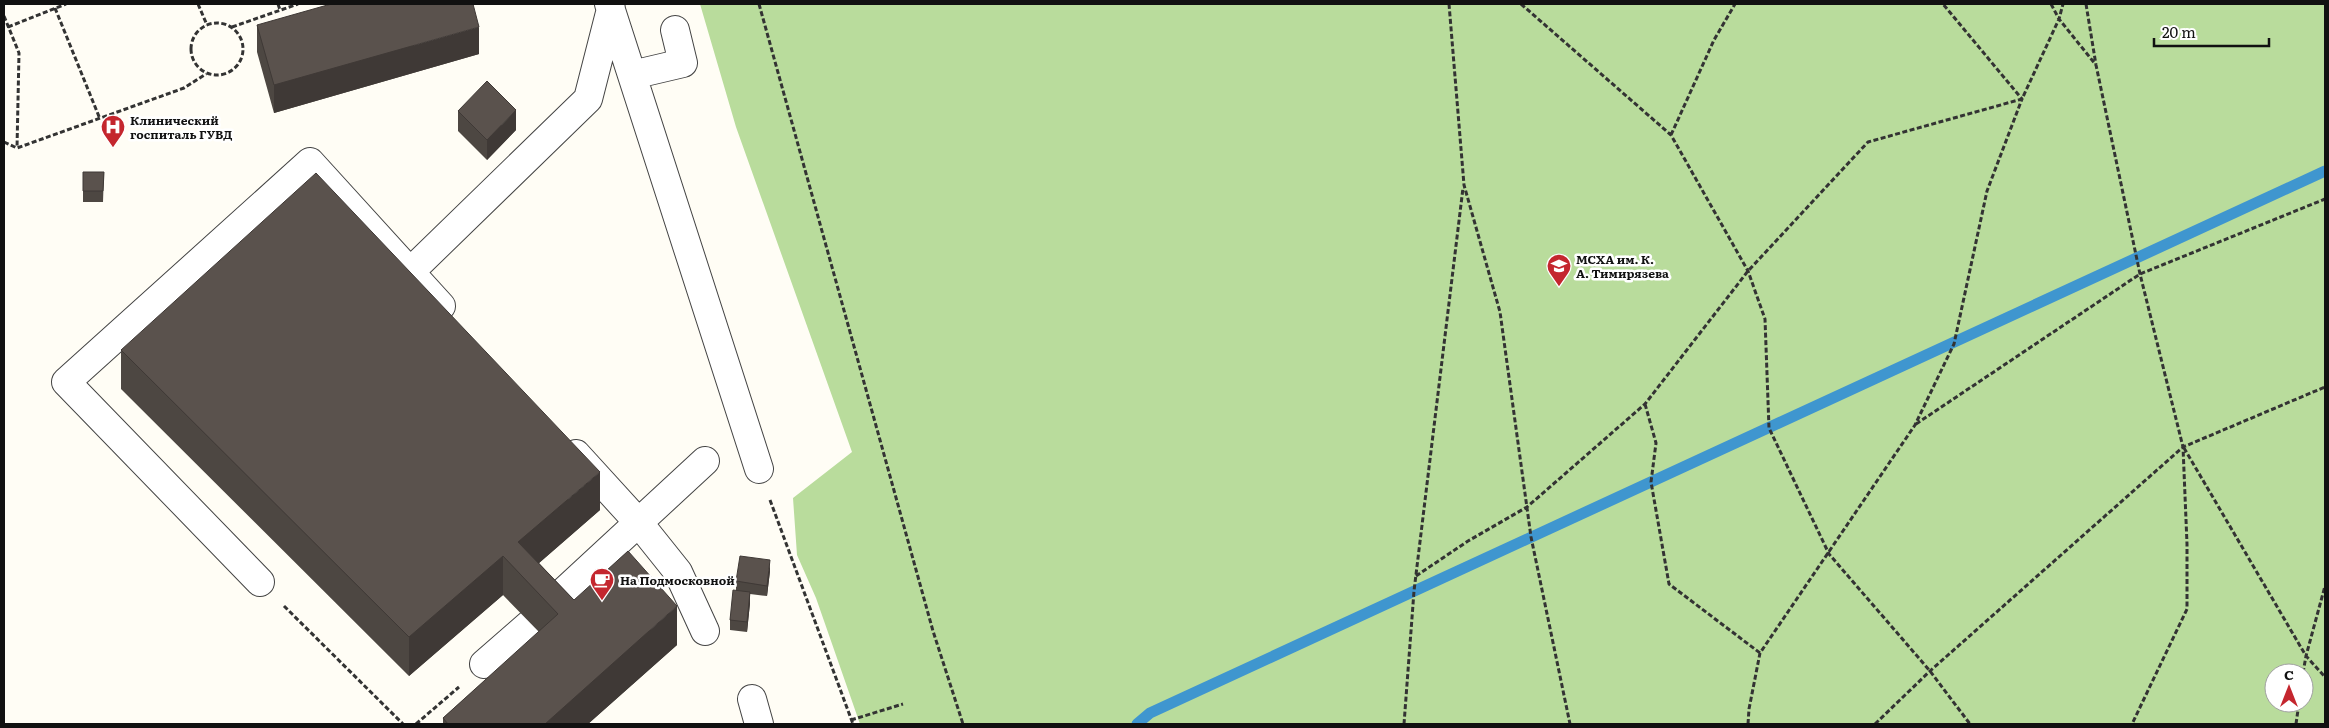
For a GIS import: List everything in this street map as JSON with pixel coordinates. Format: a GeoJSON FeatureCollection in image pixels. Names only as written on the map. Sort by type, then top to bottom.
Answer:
{"type":"FeatureCollection","features":[{"type":"Feature","properties":{"kind":"lane"},"geometry":{"type":"LineString","coordinates":[[610,6],[759,470]]}},
{"type":"Feature","properties":{"kind":"lane"},"geometry":{"type":"LineString","coordinates":[[410,272],[588,99],[610,6]]}},
{"type":"Feature","properties":{"kind":"lane"},"geometry":{"type":"LineString","coordinates":[[632,75],[683,63],[675,30]]}},
{"type":"Feature","properties":{"kind":"lane"},"geometry":{"type":"LineString","coordinates":[[260,582],[66,382],[310,162],[457,323]]}},
{"type":"Feature","properties":{"kind":"lane"},"geometry":{"type":"LineString","coordinates":[[558,434],[638,522],[678,572],[705,631]]}},
{"type":"Feature","properties":{"kind":"lane"},"geometry":{"type":"LineString","coordinates":[[484,664],[705,461]]}},
{"type":"Feature","properties":{"kind":"path"},"geometry":{"type":"LineString","coordinates":[[8,27],[66,4]]}},
{"type":"Feature","properties":{"kind":"path"},"geometry":{"type":"LineString","coordinates":[[198,4],[207,25]]}},
{"type":"Feature","properties":{"kind":"path"},"geometry":{"type":"LineString","coordinates":[[278,4],[280,10]]}},
{"type":"Feature","properties":{"kind":"path"},"geometry":{"type":"LineString","coordinates":[[232,28],[298,4]]}},
{"type":"Feature","properties":{"kind":"path"},"geometry":{"type":"LineString","coordinates":[[759,4],[933,631],[964,724]]}},
{"type":"Feature","properties":{"kind":"path"},"geometry":{"type":"LineString","coordinates":[[1449,4],[1464,185],[1500,312],[1531,537],[1570,724]]}},
{"type":"Feature","properties":{"kind":"path"},"geometry":{"type":"LineString","coordinates":[[1521,4],[1670,135],[1748,271],[1765,319],[1770,428],[1829,554],[1930,672],[1970,724]]}},
{"type":"Feature","properties":{"kind":"path"},"geometry":{"type":"LineString","coordinates":[[1670,135],[1714,40],[1735,4]]}},
{"type":"Feature","properties":{"kind":"path"},"geometry":{"type":"LineString","coordinates":[[1943,4],[2022,99]]}},
{"type":"Feature","properties":{"kind":"path"},"geometry":{"type":"LineString","coordinates":[[2051,4],[2059,19],[2096,65]]}},
{"type":"Feature","properties":{"kind":"path"},"geometry":{"type":"LineString","coordinates":[[1748,724],[1748,709],[1760,653],[1829,554],[1915,424],[1954,344],[1987,191],[2022,99],[2059,19],[2063,4]]}},
{"type":"Feature","properties":{"kind":"path"},"geometry":{"type":"LineString","coordinates":[[2086,4],[2096,65],[2140,274],[2183,447],[2187,544],[2187,609],[2132,724]]}},
{"type":"Feature","properties":{"kind":"path"},"geometry":{"type":"LineString","coordinates":[[55,8],[100,119]]}},
{"type":"Feature","properties":{"kind":"path"},"geometry":{"type":"LineString","coordinates":[[4,16],[19,52],[17,148]]}},
{"type":"Feature","properties":{"kind":"path"},"geometry":{"type":"LineString","coordinates":[[4,142],[17,148],[184,88],[206,74],[224,75],[238,65],[242,58],[242,41],[232,28],[216,23],[207,25],[194,35],[190,52],[193,62],[206,74]]}},
{"type":"Feature","properties":{"kind":"path"},"geometry":{"type":"LineString","coordinates":[[1416,576],[1468,541],[1527,507],[1645,404],[1748,271],[1868,142],[2022,99]]}},
{"type":"Feature","properties":{"kind":"path"},"geometry":{"type":"LineString","coordinates":[[1404,724],[1416,576],[1464,185]]}},
{"type":"Feature","properties":{"kind":"path"},"geometry":{"type":"LineString","coordinates":[[1915,424],[2140,274],[2325,199]]}},
{"type":"Feature","properties":{"kind":"path"},"geometry":{"type":"LineString","coordinates":[[1875,724],[1930,672],[2183,447],[2325,387]]}},
{"type":"Feature","properties":{"kind":"path"},"geometry":{"type":"LineString","coordinates":[[1645,404],[1656,443],[1651,482],[1670,584],[1760,653]]}},
{"type":"Feature","properties":{"kind":"path"},"geometry":{"type":"LineString","coordinates":[[2183,447],[2306,656],[2325,677]]}},
{"type":"Feature","properties":{"kind":"path"},"geometry":{"type":"LineString","coordinates":[[759,470],[852,722],[903,704]]}},
{"type":"Feature","properties":{"kind":"path"},"geometry":{"type":"LineString","coordinates":[[260,582],[403,724]]}},
{"type":"Feature","properties":{"kind":"path"},"geometry":{"type":"LineString","coordinates":[[2305,663],[2325,586]]}},
{"type":"Feature","properties":{"kind":"path"},"geometry":{"type":"LineString","coordinates":[[416,724],[484,664]]}},
{"type":"Feature","properties":{"kind":"green space","name":"МСХА им. К. А. Тимирязева"},"geometry":{"type":"Polygon","coordinates":[[[700,4],[2325,4],[2325,724],[860,724],[816,598],[797,555],[793,498],[852,452],[736,127],[700,4]]]}},
{"type":"Feature","properties":{"kind":"building"},"geometry":{"type":"Polygon","coordinates":[[[331,4],[473,4],[479,27],[274,85],[257,25],[331,4]]]}},
{"type":"Feature","properties":{"kind":"building"},"geometry":{"type":"Polygon","coordinates":[[[487,81],[516,110],[487,140],[458,111],[487,81]]]}},
{"type":"Feature","properties":{"kind":"building"},"geometry":{"type":"Polygon","coordinates":[[[83,172],[104,172],[103,191],[83,191],[83,172]]]}},
{"type":"Feature","properties":{"kind":"building"},"geometry":{"type":"Polygon","coordinates":[[[316,173],[600,472],[518,542],[574,600],[628,551],[677,606],[545,724],[448,724],[443,718],[558,614],[503,556],[409,637],[121,350],[316,173]]]}},
{"type":"Feature","properties":{"kind":"building"},"geometry":{"type":"Polygon","coordinates":[[[740,556],[770,560],[767,586],[736,581],[740,556]]]}},
{"type":"Feature","properties":{"kind":"building"},"geometry":{"type":"Polygon","coordinates":[[[733,590],[750,592],[747,622],[730,620],[733,590]]]}},
{"type":"Feature","properties":{"kind":"waterway"},"geometry":{"type":"LineString","coordinates":[[1137,724],[1150,713],[2325,171]]}},
{"type":"Feature","properties":{"kind":"place","name":"Клинический госпиталь ГУВД"},"geometry":{"type":"Point","coordinates":[113,148]}},
{"type":"Feature","properties":{"kind":"place","name":"МСХА им. К. А. Тимирязева"},"geometry":{"type":"Point","coordinates":[1559,287]}},
{"type":"Feature","properties":{"kind":"place","name":"На Подмосковной"},"geometry":{"type":"Point","coordinates":[602,601]}}]}
